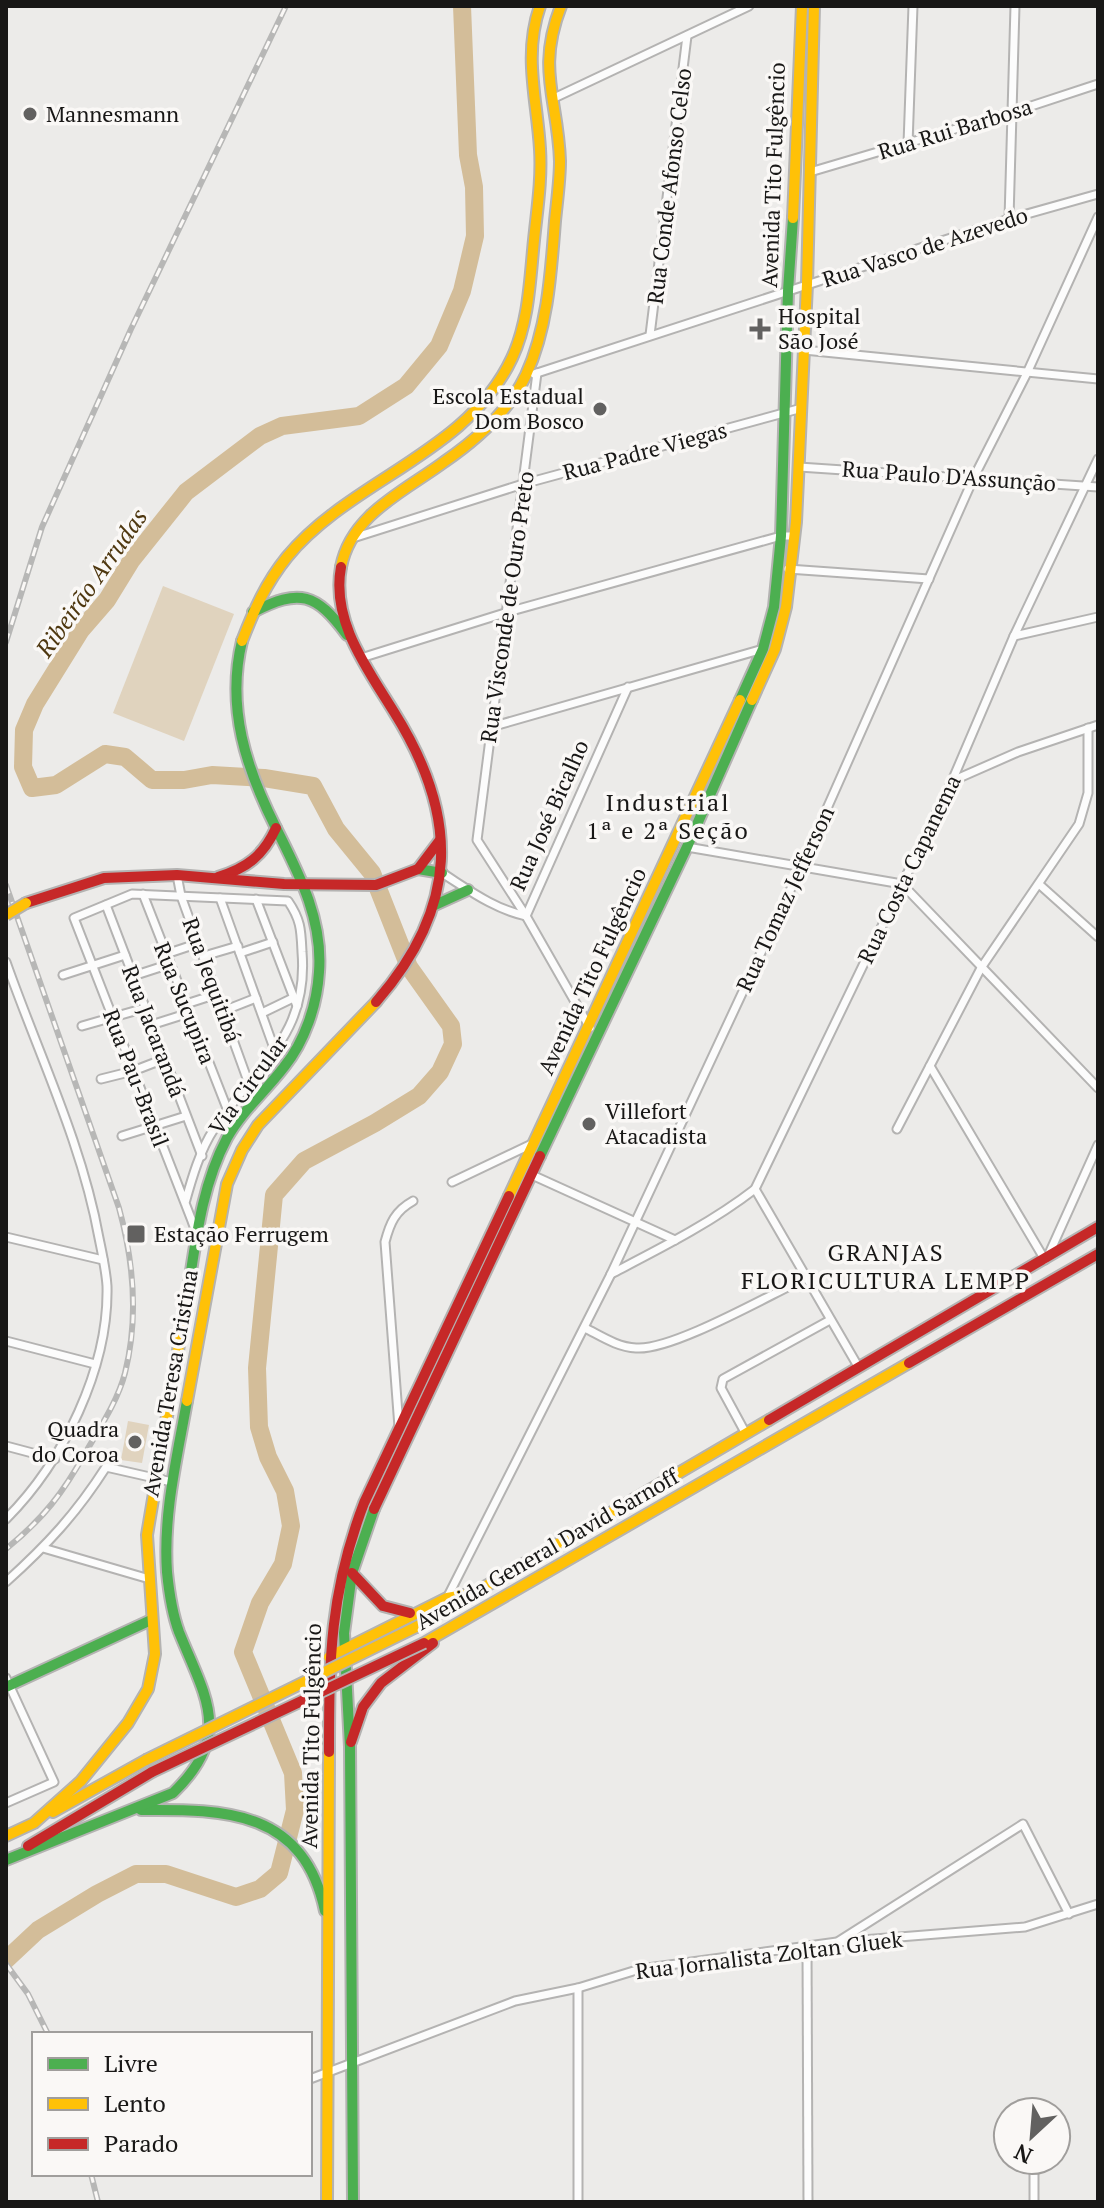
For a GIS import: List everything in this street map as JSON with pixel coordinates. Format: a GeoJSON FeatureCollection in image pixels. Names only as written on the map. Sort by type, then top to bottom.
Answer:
{"type":"FeatureCollection","features":[{"type":"Feature","properties":{"kind":"main road","name":"Avenida Teresa Cristina"},"geometry":{"type":"LineString","coordinates":[[6,1836],[37,1821],[105,1753],[138,1709],[156,1667],[146,1578],[146,1542],[205,1192],[226,1140],[244,1113],[289,1062],[306,1030],[318,989],[318,926],[303,884],[263,803],[240,746],[234,708],[241,645],[251,613],[291,550],[317,525],[439,443],[479,408],[506,371],[519,340],[526,308],[540,190],[540,148],[529,69],[529,39],[540,6]]}},
{"type":"Feature","properties":{"kind":"main road","name":"Avenida Teresa Cristina"},"geometry":{"type":"LineString","coordinates":[[6,1859],[135,1811],[173,1793],[191,1778],[205,1753],[212,1724],[207,1695],[176,1623],[166,1567],[167,1513],[227,1184],[244,1145],[402,972],[429,920],[442,873],[440,840],[420,760],[359,654],[339,602],[340,565],[351,539],[376,509],[471,441],[495,418],[525,377],[545,313],[559,178],[560,142],[546,53],[561,6]]}},
{"type":"Feature","properties":{"kind":"main road","name":"Avenida Tito Fulgêncio"},"geometry":{"type":"LineString","coordinates":[[329,1930],[329,1657],[334,1607],[350,1536],[763,649],[774,607],[781,536],[788,291],[802,6]]}},
{"type":"Feature","properties":{"kind":"main road","name":"Avenida Tito Fulgêncio"},"geometry":{"type":"LineString","coordinates":[[350,1747],[344,1649],[352,1573],[374,1508],[687,847],[775,649],[786,607],[795,536],[807,284],[814,6]]}},
{"type":"Feature","properties":{"kind":"main road"},"geometry":{"type":"LineString","coordinates":[[251,613],[278,598],[299,593],[317,599],[328,609],[359,654]]}},
{"type":"Feature","properties":{"kind":"main road"},"geometry":{"type":"LineString","coordinates":[[212,879],[244,869],[257,860],[276,828]]}},
{"type":"Feature","properties":{"kind":"main road"},"geometry":{"type":"LineString","coordinates":[[416,871],[440,840]]}},
{"type":"Feature","properties":{"kind":"main road"},"geometry":{"type":"LineString","coordinates":[[6,915],[26,903],[104,878],[177,875],[303,884],[376,885],[416,871],[442,873]]}},
{"type":"Feature","properties":{"kind":"main road"},"geometry":{"type":"LineString","coordinates":[[435,905],[468,890]]}},
{"type":"Feature","properties":{"kind":"main road","name":"Avenida General David Sarnoff"},"geometry":{"type":"LineString","coordinates":[[37,1821],[146,1760],[416,1627],[1098,1227]]}},
{"type":"Feature","properties":{"kind":"main road","name":"Avenida General David Sarnoff"},"geometry":{"type":"LineString","coordinates":[[6,1859],[152,1772],[455,1626],[1098,1254]]}},
{"type":"Feature","properties":{"kind":"main road"},"geometry":{"type":"LineString","coordinates":[[352,1573],[373,1600],[390,1611],[416,1613]]}},
{"type":"Feature","properties":{"kind":"main road"},"geometry":{"type":"LineString","coordinates":[[329,1657],[447,1598],[475,1593]]}},
{"type":"Feature","properties":{"kind":"main road"},"geometry":{"type":"LineString","coordinates":[[7,1683],[151,1620]]}},
{"type":"Feature","properties":{"kind":"main road"},"geometry":{"type":"LineString","coordinates":[[353,2202],[350,1747],[363,1707],[381,1683],[455,1626]]}},
{"type":"Feature","properties":{"kind":"main road"},"geometry":{"type":"LineString","coordinates":[[135,1811],[192,1809],[225,1812],[257,1822],[298,1850],[312,1867],[319,1883],[329,1930],[327,2202]]}},
{"type":"Feature","properties":{"kind":"street"},"geometry":{"type":"LineString","coordinates":[[552,99],[749,6]]}},
{"type":"Feature","properties":{"kind":"street"},"geometry":{"type":"LineString","coordinates":[[908,144],[913,6]]}},
{"type":"Feature","properties":{"kind":"street"},"geometry":{"type":"LineString","coordinates":[[1009,219],[1015,6]]}},
{"type":"Feature","properties":{"kind":"street","name":"Rua Conde Afonso Celso"},"geometry":{"type":"LineString","coordinates":[[650,335],[687,36]]}},
{"type":"Feature","properties":{"kind":"street","name":"Rua Rui Barbosa"},"geometry":{"type":"LineString","coordinates":[[810,172],[1098,84]]}},
{"type":"Feature","properties":{"kind":"street","name":"Rua Vasco de Azevedo"},"geometry":{"type":"LineString","coordinates":[[525,377],[1009,219],[1098,194]]}},
{"type":"Feature","properties":{"kind":"street","name":"Rua Tomaz Jefferson"},"geometry":{"type":"LineString","coordinates":[[447,1598],[611,1274],[801,867],[974,477],[1027,373],[1098,217]]}},
{"type":"Feature","properties":{"kind":"street"},"geometry":{"type":"LineString","coordinates":[[804,350],[1098,379]]}},
{"type":"Feature","properties":{"kind":"street","name":"Rua Visconde de Ouro Preto"},"geometry":{"type":"LineString","coordinates":[[526,916],[477,840],[537,373]]}},
{"type":"Feature","properties":{"kind":"street","name":"Rua Padre Viegas"},"geometry":{"type":"LineString","coordinates":[[351,539],[523,484],[802,408]]}},
{"type":"Feature","properties":{"kind":"street","name":"Rua Costa Capanema"},"geometry":{"type":"LineString","coordinates":[[611,1274],[675,1240],[755,1189],[952,781],[1014,636],[1098,459]]}},
{"type":"Feature","properties":{"kind":"street","name":"Rua Paulo D'Assunção"},"geometry":{"type":"LineString","coordinates":[[799,467],[1098,487]]}},
{"type":"Feature","properties":{"kind":"street"},"geometry":{"type":"LineString","coordinates":[[359,654],[781,536],[795,536]]}},
{"type":"Feature","properties":{"kind":"street"},"geometry":{"type":"LineString","coordinates":[[778,567],[929,579]]}},
{"type":"Feature","properties":{"kind":"street"},"geometry":{"type":"LineString","coordinates":[[1014,636],[1098,617]]}},
{"type":"Feature","properties":{"kind":"street"},"geometry":{"type":"LineString","coordinates":[[491,727],[763,649]]}},
{"type":"Feature","properties":{"kind":"street","name":"Rua José Bicalho"},"geometry":{"type":"LineString","coordinates":[[442,873],[511,913],[526,916],[628,687]]}},
{"type":"Feature","properties":{"kind":"street"},"geometry":{"type":"LineString","coordinates":[[952,781],[1018,752],[1098,725]]}},
{"type":"Feature","properties":{"kind":"street"},"geometry":{"type":"LineString","coordinates":[[897,1129],[981,968],[1079,824],[1088,793],[1088,728]]}},
{"type":"Feature","properties":{"kind":"street"},"geometry":{"type":"LineString","coordinates":[[687,847],[902,884],[1098,1088]]}},
{"type":"Feature","properties":{"kind":"street","name":"Rua Jequitibá"},"geometry":{"type":"LineString","coordinates":[[177,875],[181,896],[249,1084]]}},
{"type":"Feature","properties":{"kind":"street"},"geometry":{"type":"LineString","coordinates":[[1040,885],[1098,937]]}},
{"type":"Feature","properties":{"kind":"street","name":"Via Circular"},"geometry":{"type":"LineString","coordinates":[[74,918],[132,894],[288,901],[299,917],[304,967],[298,1009],[282,1043],[213,1130],[185,1203]]}},
{"type":"Feature","properties":{"kind":"street","name":"Rua Sucupira"},"geometry":{"type":"LineString","coordinates":[[143,894],[228,1111]]}},
{"type":"Feature","properties":{"kind":"street"},"geometry":{"type":"LineString","coordinates":[[220,898],[275,1051]]}},
{"type":"Feature","properties":{"kind":"street"},"geometry":{"type":"LineString","coordinates":[[256,899],[298,1009]]}},
{"type":"Feature","properties":{"kind":"street","name":"Rua Jacarandá"},"geometry":{"type":"LineString","coordinates":[[106,905],[202,1156]]}},
{"type":"Feature","properties":{"kind":"street"},"geometry":{"type":"LineString","coordinates":[[526,916],[589,1027],[600,1032]]}},
{"type":"Feature","properties":{"kind":"street","name":"Rua Pau-Brasil"},"geometry":{"type":"LineString","coordinates":[[74,918],[199,1237]]}},
{"type":"Feature","properties":{"kind":"street"},"geometry":{"type":"LineString","coordinates":[[204,956],[273,942]]}},
{"type":"Feature","properties":{"kind":"street"},"geometry":{"type":"LineString","coordinates":[[166,954],[199,943]]}},
{"type":"Feature","properties":{"kind":"street"},"geometry":{"type":"LineString","coordinates":[[63,975],[125,955]]}},
{"type":"Feature","properties":{"kind":"street"},"geometry":{"type":"LineString","coordinates":[[133,976],[170,964]]}},
{"type":"Feature","properties":{"kind":"street"},"geometry":{"type":"LineString","coordinates":[[6,966],[76,1152],[93,1208],[107,1285],[104,1325],[95,1364],[73,1426],[55,1459],[25,1500],[6,1519]]}},
{"type":"Feature","properties":{"kind":"street"},"geometry":{"type":"LineString","coordinates":[[151,1025],[217,994]]}},
{"type":"Feature","properties":{"kind":"street"},"geometry":{"type":"LineString","coordinates":[[223,1011],[256,998]]}},
{"type":"Feature","properties":{"kind":"street"},"geometry":{"type":"LineString","coordinates":[[262,1013],[293,998]]}},
{"type":"Feature","properties":{"kind":"street"},"geometry":{"type":"LineString","coordinates":[[82,1026],[145,1008]]}},
{"type":"Feature","properties":{"kind":"street"},"geometry":{"type":"LineString","coordinates":[[101,1079],[164,1059]]}},
{"type":"Feature","properties":{"kind":"street"},"geometry":{"type":"LineString","coordinates":[[930,1066],[1045,1260]]}},
{"type":"Feature","properties":{"kind":"street"},"geometry":{"type":"LineString","coordinates":[[122,1136],[186,1116]]}},
{"type":"Feature","properties":{"kind":"street"},"geometry":{"type":"LineString","coordinates":[[452,1182],[534,1143]]}},
{"type":"Feature","properties":{"kind":"street"},"geometry":{"type":"LineString","coordinates":[[1045,1260],[1098,1145]]}},
{"type":"Feature","properties":{"kind":"street"},"geometry":{"type":"LineString","coordinates":[[532,1175],[675,1240]]}},
{"type":"Feature","properties":{"kind":"street"},"geometry":{"type":"LineString","coordinates":[[755,1189],[859,1368]]}},
{"type":"Feature","properties":{"kind":"street"},"geometry":{"type":"LineString","coordinates":[[399,1427],[385,1242],[399,1209],[413,1201]]}},
{"type":"Feature","properties":{"kind":"street"},"geometry":{"type":"LineString","coordinates":[[6,1237],[103,1260]]}},
{"type":"Feature","properties":{"kind":"street"},"geometry":{"type":"LineString","coordinates":[[585,1328],[622,1346],[640,1349],[666,1344],[806,1278]]}},
{"type":"Feature","properties":{"kind":"street"},"geometry":{"type":"LineString","coordinates":[[746,1434],[721,1388],[723,1379],[830,1320]]}},
{"type":"Feature","properties":{"kind":"street"},"geometry":{"type":"LineString","coordinates":[[6,1341],[95,1364]]}},
{"type":"Feature","properties":{"kind":"street"},"geometry":{"type":"LineString","coordinates":[[6,1446],[55,1459]]}},
{"type":"Feature","properties":{"kind":"street"},"geometry":{"type":"LineString","coordinates":[[6,1582],[43,1548],[82,1505],[106,1467],[172,1482]]}},
{"type":"Feature","properties":{"kind":"street"},"geometry":{"type":"LineString","coordinates":[[43,1548],[146,1578]]}},
{"type":"Feature","properties":{"kind":"street"},"geometry":{"type":"LineString","coordinates":[[458,1575],[461,1595]]}},
{"type":"Feature","properties":{"kind":"street"},"geometry":{"type":"LineString","coordinates":[[6,1803],[54,1782],[7,1683]]}},
{"type":"Feature","properties":{"kind":"street"},"geometry":{"type":"LineString","coordinates":[[837,1942],[1023,1824],[1069,1914]]}},
{"type":"Feature","properties":{"kind":"street","name":"Rua Jornalista Zoltan Gluek"},"geometry":{"type":"LineString","coordinates":[[312,2078],[515,2001],[578,1988],[640,1969],[837,1942],[1025,1927],[1098,1904]]}},
{"type":"Feature","properties":{"kind":"street"},"geometry":{"type":"LineString","coordinates":[[807,1946],[808,2202]]}},
{"type":"Feature","properties":{"kind":"street"},"geometry":{"type":"LineString","coordinates":[[578,1988],[578,2202]]}},
{"type":"Feature","properties":{"kind":"street"},"geometry":{"type":"LineString","coordinates":[[1034,2176],[1034,2202]]}},
{"type":"Feature","properties":{"kind":"shaded area"},"geometry":{"type":"Polygon","coordinates":[[[163,586],[234,614],[184,741],[113,713],[163,586]]]}},
{"type":"Feature","properties":{"kind":"shaded area","name":"Quadra do Coroa"},"geometry":{"type":"Polygon","coordinates":[[[128,1421],[149,1425],[142,1463],[121,1460],[128,1421]]]}},
{"type":"Feature","properties":{"kind":"waterway","name":"Ribeirão Arrudas"},"geometry":{"type":"LineString","coordinates":[[6,1960],[38,1930],[136,1874],[166,1874],[236,1897],[260,1889],[279,1873],[295,1810],[293,1773],[243,1652],[260,1603],[283,1564],[291,1526],[285,1491],[268,1457],[259,1427],[257,1368],[274,1195],[304,1161],[419,1096],[440,1072],[453,1044],[451,1026],[409,967],[372,873],[336,829],[313,786],[264,778],[212,775],[184,780],[152,780],[125,757],[105,754],[56,785],[32,788],[23,767],[24,730],[35,704],[81,630],[107,600],[131,561],[186,492],[260,436],[282,426],[359,416],[406,386],[439,346],[462,291],[475,236],[474,187],[468,155],[462,6]]}},
{"type":"Feature","properties":{"kind":"railway"},"geometry":{"type":"LineString","coordinates":[[6,642],[42,527],[131,329],[286,6]]}},
{"type":"Feature","properties":{"kind":"railway"},"geometry":{"type":"LineString","coordinates":[[6,885],[119,1208],[133,1290],[132,1331],[125,1373],[109,1413],[61,1492],[6,1549]]}},
{"type":"Feature","properties":{"kind":"railway"},"geometry":{"type":"LineString","coordinates":[[6,1964],[28,1994],[47,2032]]}},
{"type":"Feature","properties":{"kind":"railway"},"geometry":{"type":"LineString","coordinates":[[92,2176],[98,2202]]}},
{"type":"Feature","properties":{"kind":"traffic: fast"},"geometry":{"type":"LineString","coordinates":[[740,700],[763,649],[774,607],[781,536],[793,218]]}},
{"type":"Feature","properties":{"kind":"traffic: fast"},"geometry":{"type":"LineString","coordinates":[[253,612],[283,600],[306,599],[326,610],[347,635]]}},
{"type":"Feature","properties":{"kind":"traffic: fast"},"geometry":{"type":"LineString","coordinates":[[188,1291],[201,1213],[218,1156],[240,1119],[298,1046],[313,1010],[319,972],[317,934],[308,897],[265,805],[242,737],[236,690],[242,641]]}},
{"type":"Feature","properties":{"kind":"traffic: fast"},"geometry":{"type":"LineString","coordinates":[[540,1156],[687,847],[752,700]]}},
{"type":"Feature","properties":{"kind":"traffic: fast"},"geometry":{"type":"LineString","coordinates":[[418,869],[442,873]]}},
{"type":"Feature","properties":{"kind":"traffic: fast"},"geometry":{"type":"LineString","coordinates":[[435,905],[468,890]]}},
{"type":"Feature","properties":{"kind":"traffic: fast"},"geometry":{"type":"LineString","coordinates":[[6,1860],[173,1793],[192,1772],[203,1752],[209,1733],[209,1715],[198,1676],[177,1625],[167,1572],[169,1507],[187,1401]]}},
{"type":"Feature","properties":{"kind":"traffic: fast"},"geometry":{"type":"LineString","coordinates":[[353,2202],[350,1747],[344,1633],[352,1573],[374,1509]]}},
{"type":"Feature","properties":{"kind":"traffic: fast"},"geometry":{"type":"LineString","coordinates":[[6,1687],[151,1620]]}},
{"type":"Feature","properties":{"kind":"traffic: fast"},"geometry":{"type":"LineString","coordinates":[[141,1810],[203,1811],[231,1815],[257,1823],[280,1835],[299,1853],[315,1878],[325,1911]]}},
{"type":"Feature","properties":{"kind":"traffic: slow"},"geometry":{"type":"LineString","coordinates":[[242,641],[261,597],[287,557],[313,530],[343,506],[438,443],[467,419],[492,391],[512,358],[528,300],[539,195],[540,149],[532,77],[532,42],[540,6]]}},
{"type":"Feature","properties":{"kind":"traffic: slow"},"geometry":{"type":"LineString","coordinates":[[341,567],[347,548],[368,518],[491,424],[511,401],[526,375],[539,338],[552,260],[560,161],[549,67],[550,48],[561,6]]}},
{"type":"Feature","properties":{"kind":"traffic: slow"},"geometry":{"type":"LineString","coordinates":[[793,218],[802,6]]}},
{"type":"Feature","properties":{"kind":"traffic: slow"},"geometry":{"type":"LineString","coordinates":[[752,700],[775,649],[786,607],[796,522],[807,284],[814,6]]}},
{"type":"Feature","properties":{"kind":"traffic: slow"},"geometry":{"type":"LineString","coordinates":[[509,1196],[740,700]]}},
{"type":"Feature","properties":{"kind":"traffic: slow"},"geometry":{"type":"LineString","coordinates":[[6,915],[26,903]]}},
{"type":"Feature","properties":{"kind":"traffic: slow"},"geometry":{"type":"LineString","coordinates":[[187,1401],[227,1184],[242,1150],[258,1125],[376,1002]]}},
{"type":"Feature","properties":{"kind":"traffic: slow"},"geometry":{"type":"LineString","coordinates":[[6,1836],[34,1823],[81,1781],[128,1723],[148,1689],[155,1654],[147,1535],[188,1291]]}},
{"type":"Feature","properties":{"kind":"traffic: slow"},"geometry":{"type":"LineString","coordinates":[[424,1643],[909,1363]]}},
{"type":"Feature","properties":{"kind":"traffic: slow"},"geometry":{"type":"LineString","coordinates":[[416,1627],[769,1420]]}},
{"type":"Feature","properties":{"kind":"traffic: slow"},"geometry":{"type":"LineString","coordinates":[[329,1657],[447,1598],[470,1594]]}},
{"type":"Feature","properties":{"kind":"traffic: slow"},"geometry":{"type":"LineString","coordinates":[[146,1760],[416,1627]]}},
{"type":"Feature","properties":{"kind":"traffic: slow"},"geometry":{"type":"LineString","coordinates":[[327,2202],[329,1752]]}},
{"type":"Feature","properties":{"kind":"traffic: slow"},"geometry":{"type":"LineString","coordinates":[[53,1812],[146,1760]]}},
{"type":"Feature","properties":{"kind":"traffic: jam"},"geometry":{"type":"LineString","coordinates":[[341,567],[339,587],[346,625],[363,661],[416,751],[431,788],[439,825],[441,861],[436,896],[423,931],[403,967],[376,1002]]}},
{"type":"Feature","properties":{"kind":"traffic: jam"},"geometry":{"type":"LineString","coordinates":[[218,877],[253,860],[276,828]]}},
{"type":"Feature","properties":{"kind":"traffic: jam"},"geometry":{"type":"LineString","coordinates":[[26,903],[104,878],[177,875],[284,884],[376,885],[418,869],[440,840]]}},
{"type":"Feature","properties":{"kind":"traffic: jam"},"geometry":{"type":"LineString","coordinates":[[374,1509],[540,1156]]}},
{"type":"Feature","properties":{"kind":"traffic: jam"},"geometry":{"type":"LineString","coordinates":[[329,1752],[334,1626],[344,1566],[353,1535],[364,1503],[509,1196]]}},
{"type":"Feature","properties":{"kind":"traffic: jam"},"geometry":{"type":"LineString","coordinates":[[769,1420],[1098,1227]]}},
{"type":"Feature","properties":{"kind":"traffic: jam"},"geometry":{"type":"LineString","coordinates":[[909,1363],[1098,1254]]}},
{"type":"Feature","properties":{"kind":"traffic: jam"},"geometry":{"type":"LineString","coordinates":[[352,1573],[383,1606],[410,1613]]}},
{"type":"Feature","properties":{"kind":"traffic: jam"},"geometry":{"type":"LineString","coordinates":[[152,1772],[424,1643]]}},
{"type":"Feature","properties":{"kind":"traffic: jam"},"geometry":{"type":"LineString","coordinates":[[351,1742],[363,1707],[381,1683],[433,1643]]}},
{"type":"Feature","properties":{"kind":"traffic: jam"},"geometry":{"type":"LineString","coordinates":[[28,1846],[152,1772]]}},
{"type":"Feature","properties":{"kind":"place","name":"Mannesmann"},"geometry":{"type":"Point","coordinates":[30,114]}},
{"type":"Feature","properties":{"kind":"place","name":"Hospital São José"},"geometry":{"type":"Point","coordinates":[760,329]}},
{"type":"Feature","properties":{"kind":"place","name":"Escola Estadual Dom Bosco"},"geometry":{"type":"Point","coordinates":[600,409]}},
{"type":"Feature","properties":{"kind":"place","name":"Villefort Atacadista"},"geometry":{"type":"Point","coordinates":[589,1124]}},
{"type":"Feature","properties":{"kind":"place","name":"Estação Ferrugem"},"geometry":{"type":"Point","coordinates":[136,1234]}},
{"type":"Feature","properties":{"kind":"place","name":"Quadra do Coroa"},"geometry":{"type":"Point","coordinates":[135,1442]}},
{"type":"Feature","properties":{"kind":"district","name":"Industrial 1ª e 2ª Seção"},"geometry":{"type":"Point","coordinates":[668,817]}},
{"type":"Feature","properties":{"kind":"district","name":"GRANJAS FLORICULTURA LEMPP"},"geometry":{"type":"Point","coordinates":[886,1267]}}]}
